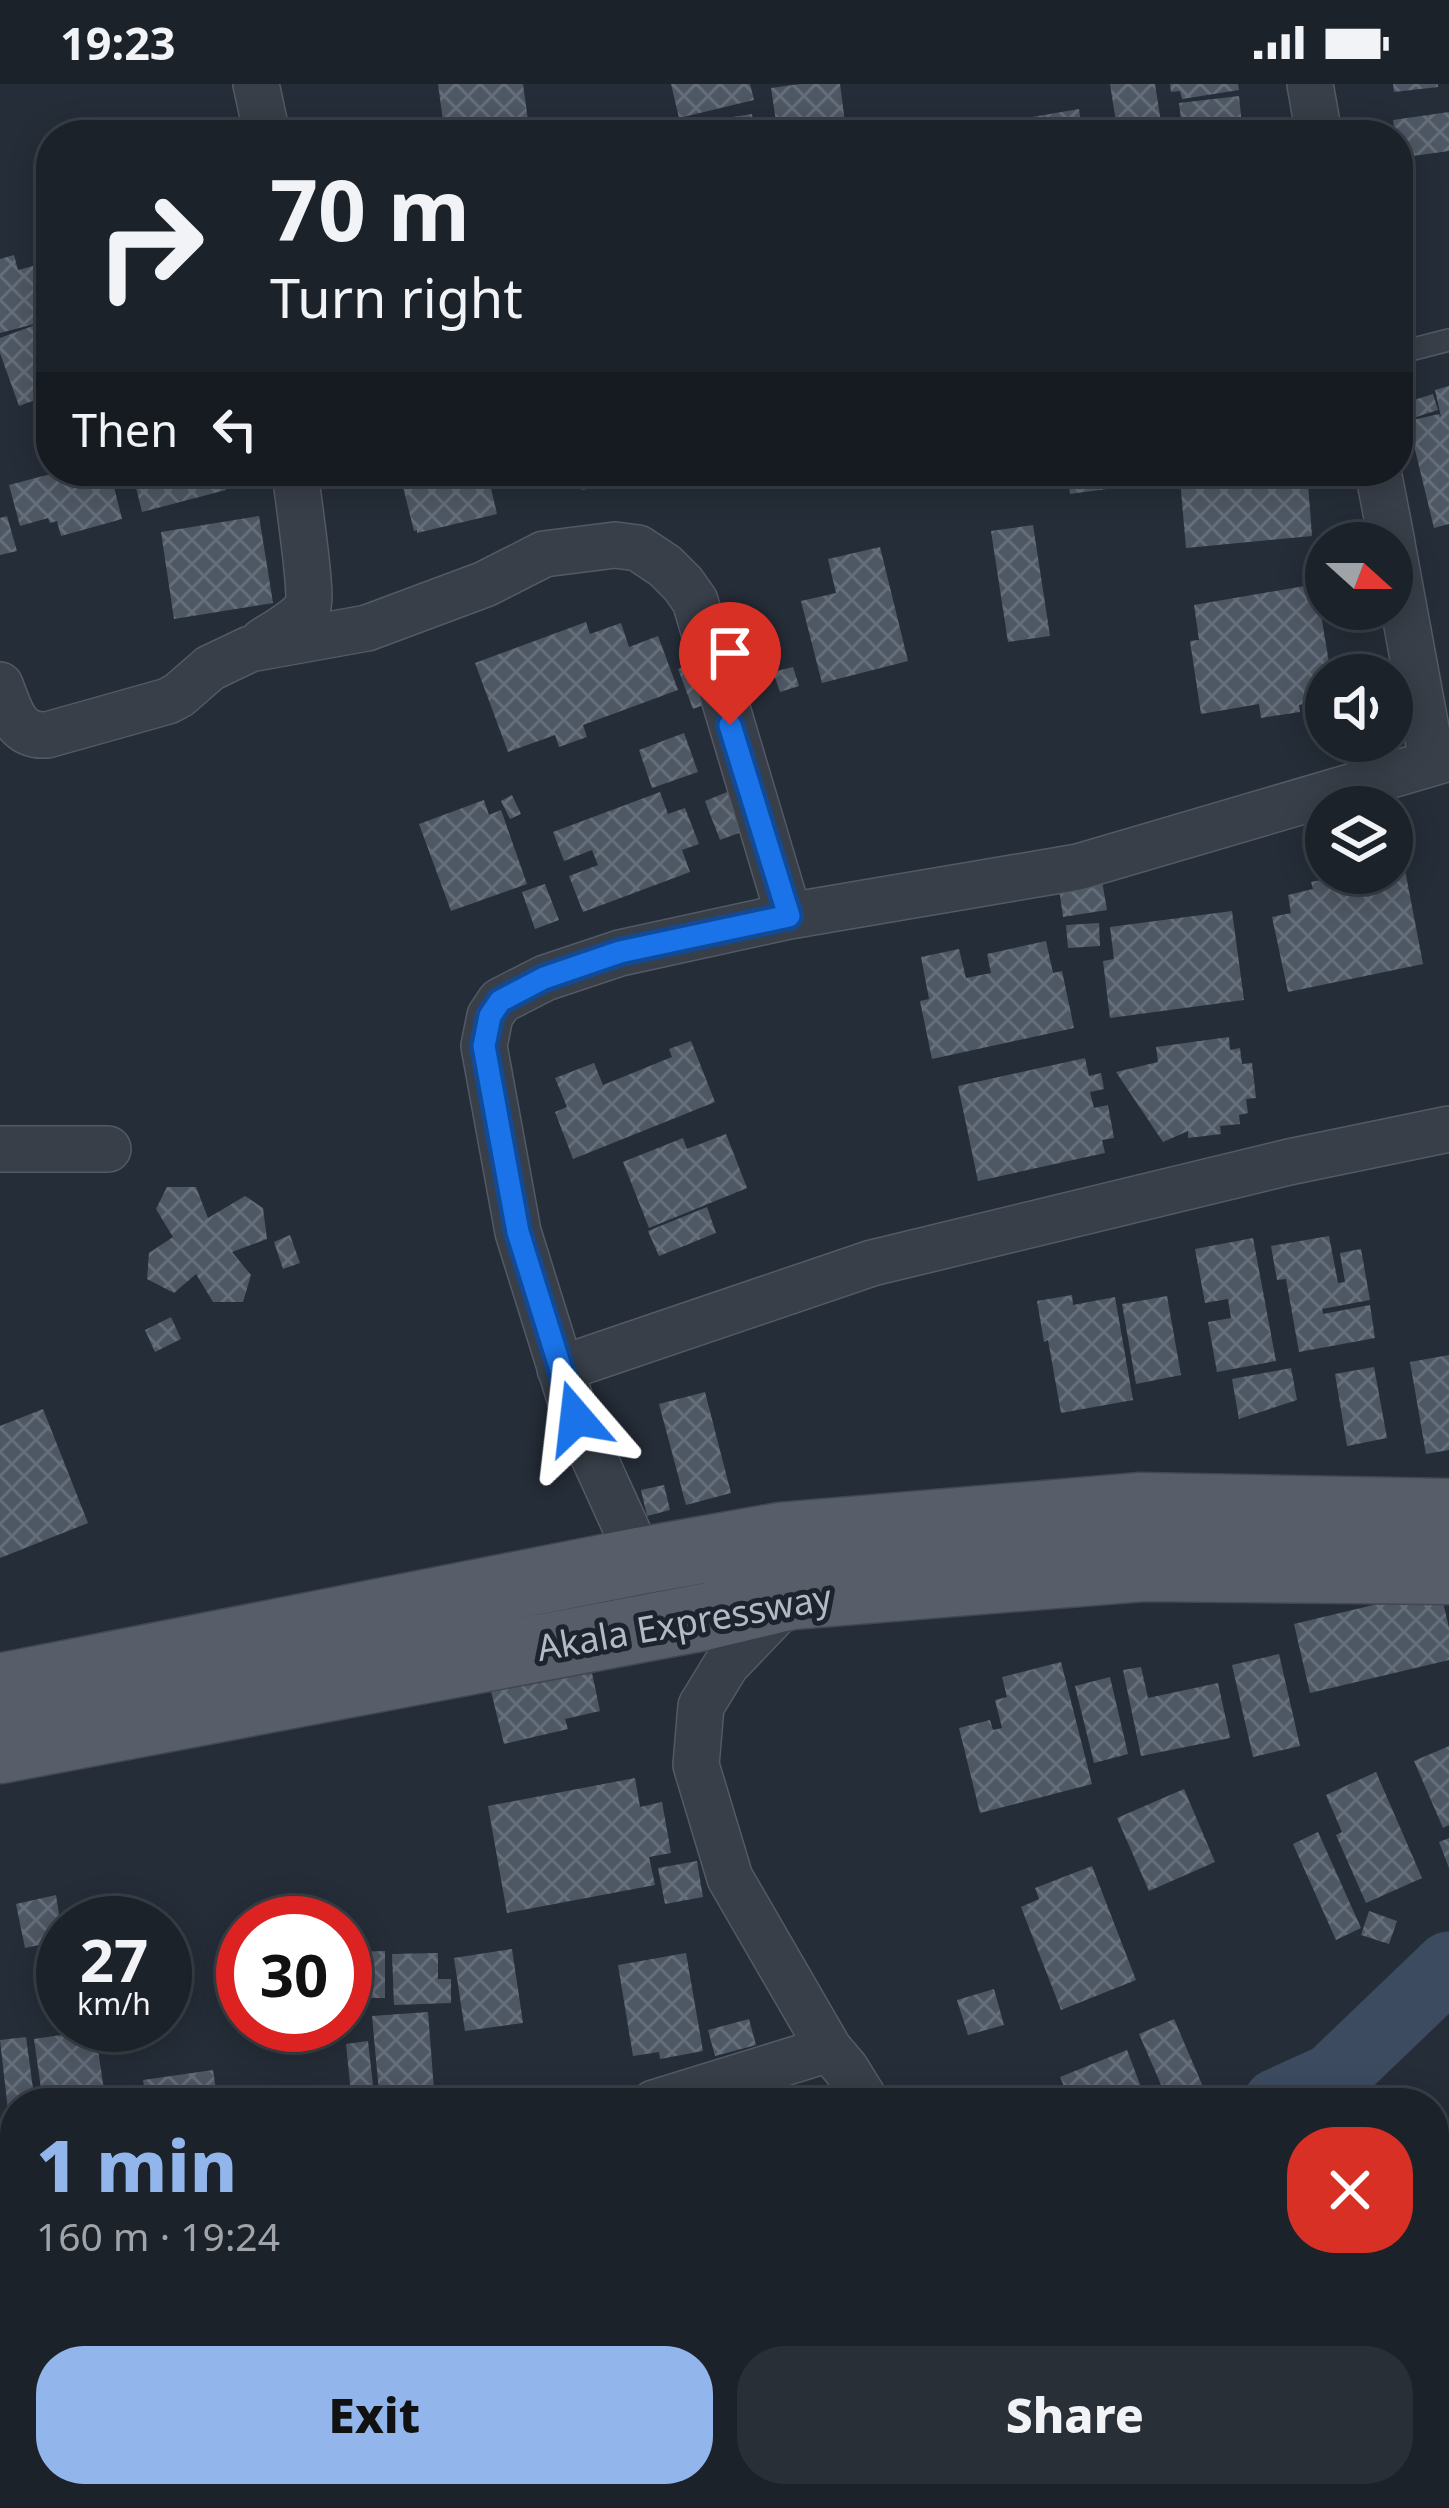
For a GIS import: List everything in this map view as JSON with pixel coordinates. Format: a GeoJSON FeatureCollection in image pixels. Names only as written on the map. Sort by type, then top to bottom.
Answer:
{"type":"FeatureCollection","features":[{"type":"Feature","properties":{"kind":"main road","name":"Akala Expressway"},"geometry":{"type":"LineString","coordinates":[[0,1750],[704,1617],[786,1566],[1141,1506],[1449,1512]]}},
{"type":"Feature","properties":{"kind":"main road","name":"Akala Expressway"},"geometry":{"type":"LineString","coordinates":[[0,1687],[639,1561],[1449,1570]]}},
{"type":"Feature","properties":{"kind":"street"},"geometry":{"type":"LineString","coordinates":[[256,84],[264,120]]}},
{"type":"Feature","properties":{"kind":"street"},"geometry":{"type":"LineString","coordinates":[[1310,84],[1316,120]]}},
{"type":"Feature","properties":{"kind":"street"},"geometry":{"type":"LineString","coordinates":[[5,713],[28,733],[47,735],[145,708],[179,695],[210,668],[250,649],[308,608],[312,593],[296,486]]}},
{"type":"Feature","properties":{"kind":"street"},"geometry":{"type":"LineString","coordinates":[[1381,486],[1388,522]]}},
{"type":"Feature","properties":{"kind":"street"},"geometry":{"type":"LineString","coordinates":[[250,649],[367,628],[485,584],[544,554],[615,545],[638,548],[665,566],[695,601],[789,916]]}},
{"type":"Feature","properties":{"kind":"street"},"geometry":{"type":"LineString","coordinates":[[639,1561],[576,1418],[518,1232],[484,1046],[490,1016],[500,1001],[544,978],[620,952],[789,916],[1078,867],[1441,760],[1412,630]]}},
{"type":"Feature","properties":{"kind":"street"},"geometry":{"type":"LineString","coordinates":[[560,1369],[872,1263],[1289,1162],[1449,1130]]}},
{"type":"Feature","properties":{"kind":"street"},"geometry":{"type":"LineString","coordinates":[[0,1149],[108,1149]]}},
{"type":"Feature","properties":{"kind":"street"},"geometry":{"type":"LineString","coordinates":[[786,1566],[701,1706],[696,1766],[730,1878],[858,2088]]}},
{"type":"Feature","properties":{"kind":"street"},"geometry":{"type":"LineString","coordinates":[[702,2088],[830,2048]]}},
{"type":"Feature","properties":{"kind":"lane"},"geometry":{"type":"LineString","coordinates":[[1413,349],[1449,340]]}},
{"type":"Feature","properties":{"kind":"building"},"geometry":{"type":"Polygon","coordinates":[[[438,84],[523,84],[528,120],[443,120],[438,84]]]}},
{"type":"Feature","properties":{"kind":"building"},"geometry":{"type":"Polygon","coordinates":[[[671,84],[750,84],[754,100],[679,118],[671,84]]]}},
{"type":"Feature","properties":{"kind":"building"},"geometry":{"type":"Polygon","coordinates":[[[840,84],[845,120],[776,120],[771,88],[840,84]]]}},
{"type":"Feature","properties":{"kind":"building"},"geometry":{"type":"Polygon","coordinates":[[[1110,84],[1155,84],[1161,120],[1116,120],[1110,84]]]}},
{"type":"Feature","properties":{"kind":"building"},"geometry":{"type":"Polygon","coordinates":[[[1170,84],[1238,84],[1239,90],[1182,99],[1180,91],[1171,92],[1170,84]]]}},
{"type":"Feature","properties":{"kind":"building"},"geometry":{"type":"Polygon","coordinates":[[[1393,84],[1438,84],[1438,87],[1394,92],[1393,84]]]}},
{"type":"Feature","properties":{"kind":"building"},"geometry":{"type":"Polygon","coordinates":[[[1239,96],[1241,120],[1181,120],[1179,103],[1239,96]]]}},
{"type":"Feature","properties":{"kind":"building"},"geometry":{"type":"Polygon","coordinates":[[[1079,109],[1081,120],[1015,120],[1079,109]]]}},
{"type":"Feature","properties":{"kind":"building"},"geometry":{"type":"Polygon","coordinates":[[[1449,112],[1449,151],[1413,156],[1413,120],[1393,120],[1449,112]]]}},
{"type":"Feature","properties":{"kind":"building"},"geometry":{"type":"Polygon","coordinates":[[[752,114],[753,120],[714,120],[752,114]]]}},
{"type":"Feature","properties":{"kind":"building"},"geometry":{"type":"Polygon","coordinates":[[[14,255],[18,270],[36,265],[36,324],[0,333],[0,259],[14,255]]]}},
{"type":"Feature","properties":{"kind":"building"},"geometry":{"type":"Polygon","coordinates":[[[36,325],[36,400],[19,406],[0,353],[0,338],[36,325]]]}},
{"type":"Feature","properties":{"kind":"building"},"geometry":{"type":"Polygon","coordinates":[[[1449,386],[1449,524],[1434,528],[1413,442],[1413,420],[1441,417],[1435,390],[1449,386]]]}},
{"type":"Feature","properties":{"kind":"building"},"geometry":{"type":"Polygon","coordinates":[[[1433,394],[1438,410],[1413,418],[1413,400],[1433,394]]]}},
{"type":"Feature","properties":{"kind":"building"},"geometry":{"type":"Polygon","coordinates":[[[36,478],[36,486],[114,486],[122,519],[61,536],[57,521],[50,523],[48,518],[20,526],[9,485],[36,478]]]}},
{"type":"Feature","properties":{"kind":"building"},"geometry":{"type":"Polygon","coordinates":[[[136,486],[225,486],[226,490],[142,512],[136,486]]]}},
{"type":"Feature","properties":{"kind":"building"},"geometry":{"type":"Polygon","coordinates":[[[403,486],[490,486],[497,514],[414,531],[403,486]]]}},
{"type":"Feature","properties":{"kind":"building"},"geometry":{"type":"Polygon","coordinates":[[[1069,486],[1129,486],[1070,494],[1069,486]]]}},
{"type":"Feature","properties":{"kind":"building"},"geometry":{"type":"Polygon","coordinates":[[[1181,486],[1308,486],[1311,522],[1305,522],[1305,537],[1186,548],[1181,486]]]}},
{"type":"Feature","properties":{"kind":"building"},"geometry":{"type":"Polygon","coordinates":[[[7,516],[17,551],[0,555],[0,518],[7,516]]]}},
{"type":"Feature","properties":{"kind":"building"},"geometry":{"type":"Polygon","coordinates":[[[259,516],[273,603],[174,619],[161,532],[259,516]]]}},
{"type":"Feature","properties":{"kind":"building"},"geometry":{"type":"Polygon","coordinates":[[[1033,525],[1050,636],[1008,642],[991,531],[1033,525]]]}},
{"type":"Feature","properties":{"kind":"building"},"geometry":{"type":"Polygon","coordinates":[[[880,547],[908,661],[822,683],[801,601],[836,593],[828,559],[880,547]]]}},
{"type":"Feature","properties":{"kind":"building"},"geometry":{"type":"Polygon","coordinates":[[[1305,586],[1305,630],[1324,630],[1328,654],[1305,654],[1305,704],[1299,705],[1300,712],[1261,718],[1259,704],[1201,714],[1190,641],[1199,640],[1194,605],[1305,586]]]}},
{"type":"Feature","properties":{"kind":"building"},"geometry":{"type":"Polygon","coordinates":[[[586,622],[590,634],[621,623],[629,647],[658,636],[678,690],[583,725],[587,737],[559,747],[555,735],[508,752],[475,663],[586,622]]]}},
{"type":"Feature","properties":{"kind":"building"},"geometry":{"type":"Polygon","coordinates":[[[697,662],[711,702],[693,709],[678,669],[697,662]]]}},
{"type":"Feature","properties":{"kind":"building"},"geometry":{"type":"Polygon","coordinates":[[[793,667],[799,686],[780,692],[773,672],[793,667]]]}},
{"type":"Feature","properties":{"kind":"building"},"geometry":{"type":"Polygon","coordinates":[[[684,733],[698,772],[652,788],[639,750],[684,733]]]}},
{"type":"Feature","properties":{"kind":"building"},"geometry":{"type":"Polygon","coordinates":[[[732,790],[747,830],[720,840],[705,801],[732,790]]]}},
{"type":"Feature","properties":{"kind":"building"},"geometry":{"type":"Polygon","coordinates":[[[660,792],[668,814],[685,808],[699,844],[682,850],[690,872],[583,912],[569,876],[598,865],[592,850],[564,861],[553,832],[660,792]]]}},
{"type":"Feature","properties":{"kind":"building"},"geometry":{"type":"Polygon","coordinates":[[[512,795],[521,814],[510,819],[501,801],[512,795]]]}},
{"type":"Feature","properties":{"kind":"building"},"geometry":{"type":"Polygon","coordinates":[[[484,800],[489,815],[501,810],[527,884],[451,911],[419,824],[484,800]]]}},
{"type":"Feature","properties":{"kind":"building"},"geometry":{"type":"Polygon","coordinates":[[[1102,881],[1107,910],[1063,917],[1059,888],[1102,881]]]}},
{"type":"Feature","properties":{"kind":"building"},"geometry":{"type":"Polygon","coordinates":[[[545,884],[559,920],[535,929],[522,892],[545,884]]]}},
{"type":"Feature","properties":{"kind":"building"},"geometry":{"type":"Polygon","coordinates":[[[1305,891],[1410,894],[1423,964],[1288,992],[1272,917],[1291,913],[1288,895],[1305,891]]]}},
{"type":"Feature","properties":{"kind":"building"},"geometry":{"type":"Polygon","coordinates":[[[1232,911],[1244,1000],[1110,1018],[1103,961],[1114,959],[1110,927],[1232,911]]]}},
{"type":"Feature","properties":{"kind":"building"},"geometry":{"type":"Polygon","coordinates":[[[1099,923],[1100,946],[1068,948],[1066,925],[1099,923]]]}},
{"type":"Feature","properties":{"kind":"building"},"geometry":{"type":"Polygon","coordinates":[[[1046,941],[1053,973],[1062,971],[1074,1028],[932,1059],[920,1001],[929,999],[921,957],[959,949],[966,978],[991,973],[987,954],[1046,941]]]}},
{"type":"Feature","properties":{"kind":"building"},"geometry":{"type":"Polygon","coordinates":[[[1229,1037],[1230,1050],[1240,1048],[1242,1064],[1252,1063],[1256,1098],[1246,1099],[1248,1113],[1239,1115],[1240,1124],[1220,1126],[1221,1134],[1188,1138],[1188,1131],[1163,1142],[1116,1072],[1158,1062],[1156,1047],[1229,1037]]]}},
{"type":"Feature","properties":{"kind":"building"},"geometry":{"type":"Polygon","coordinates":[[[691,1041],[715,1102],[573,1159],[555,1112],[567,1107],[555,1078],[594,1063],[603,1085],[672,1057],[669,1049],[691,1041]]]}},
{"type":"Feature","properties":{"kind":"building"},"geometry":{"type":"Polygon","coordinates":[[[1085,1058],[1089,1076],[1101,1073],[1104,1089],[1090,1092],[1094,1108],[1108,1105],[1114,1138],[1102,1140],[1105,1153],[978,1181],[958,1086],[1085,1058]]]}},
{"type":"Feature","properties":{"kind":"building"},"geometry":{"type":"Polygon","coordinates":[[[726,1134],[747,1188],[649,1228],[623,1162],[683,1138],[687,1149],[726,1134]]]}},
{"type":"Feature","properties":{"kind":"building"},"geometry":{"type":"Polygon","coordinates":[[[167,1187],[196,1187],[208,1218],[245,1196],[263,1208],[267,1239],[232,1252],[251,1275],[243,1302],[213,1302],[196,1274],[174,1293],[147,1279],[149,1253],[173,1237],[156,1209],[167,1187]]]}},
{"type":"Feature","properties":{"kind":"building"},"geometry":{"type":"Polygon","coordinates":[[[707,1207],[716,1233],[659,1256],[648,1231],[707,1207]]]}},
{"type":"Feature","properties":{"kind":"building"},"geometry":{"type":"Polygon","coordinates":[[[290,1235],[300,1263],[283,1269],[274,1242],[290,1235]]]}},
{"type":"Feature","properties":{"kind":"building"},"geometry":{"type":"Polygon","coordinates":[[[1329,1236],[1338,1283],[1345,1282],[1340,1253],[1361,1249],[1370,1300],[1322,1309],[1323,1314],[1370,1305],[1375,1338],[1299,1352],[1286,1279],[1277,1280],[1271,1246],[1329,1236]]]}},
{"type":"Feature","properties":{"kind":"building"},"geometry":{"type":"Polygon","coordinates":[[[1253,1238],[1276,1361],[1217,1372],[1208,1322],[1231,1318],[1228,1299],[1205,1303],[1195,1249],[1253,1238]]]}},
{"type":"Feature","properties":{"kind":"building"},"geometry":{"type":"Polygon","coordinates":[[[1072,1295],[1073,1305],[1115,1297],[1133,1400],[1061,1413],[1037,1301],[1072,1295]]]}},
{"type":"Feature","properties":{"kind":"building"},"geometry":{"type":"Polygon","coordinates":[[[1167,1296],[1181,1375],[1136,1384],[1122,1304],[1167,1296]]]}},
{"type":"Feature","properties":{"kind":"building"},"geometry":{"type":"Polygon","coordinates":[[[171,1317],[181,1339],[155,1352],[145,1330],[171,1317]]]}},
{"type":"Feature","properties":{"kind":"building"},"geometry":{"type":"Polygon","coordinates":[[[1449,1355],[1449,1450],[1426,1454],[1410,1362],[1449,1355]]]}},
{"type":"Feature","properties":{"kind":"building"},"geometry":{"type":"Polygon","coordinates":[[[1374,1367],[1387,1438],[1347,1446],[1335,1374],[1374,1367]]]}},
{"type":"Feature","properties":{"kind":"building"},"geometry":{"type":"Polygon","coordinates":[[[1291,1368],[1297,1400],[1239,1419],[1232,1379],[1291,1368]]]}},
{"type":"Feature","properties":{"kind":"building"},"geometry":{"type":"Polygon","coordinates":[[[705,1392],[731,1493],[686,1505],[659,1404],[705,1392]]]}},
{"type":"Feature","properties":{"kind":"building"},"geometry":{"type":"Polygon","coordinates":[[[43,1409],[88,1523],[0,1558],[0,1426],[43,1409]]]}},
{"type":"Feature","properties":{"kind":"building"},"geometry":{"type":"Polygon","coordinates":[[[664,1485],[670,1510],[647,1516],[641,1490],[664,1485]]]}},
{"type":"Feature","properties":{"kind":"building"},"geometry":{"type":"Polygon","coordinates":[[[1440,1589],[1449,1628],[1449,1660],[1310,1693],[1294,1624],[1440,1589]]]}},
{"type":"Feature","properties":{"kind":"building"},"geometry":{"type":"Polygon","coordinates":[[[585,1640],[600,1711],[565,1719],[568,1729],[504,1744],[486,1671],[585,1640]]]}},
{"type":"Feature","properties":{"kind":"building"},"geometry":{"type":"Polygon","coordinates":[[[1279,1654],[1300,1746],[1253,1757],[1232,1665],[1279,1654]]]}},
{"type":"Feature","properties":{"kind":"building"},"geometry":{"type":"Polygon","coordinates":[[[1061,1662],[1092,1784],[980,1813],[959,1728],[990,1720],[993,1730],[1002,1728],[995,1700],[1007,1697],[1002,1677],[1061,1662]]]}},
{"type":"Feature","properties":{"kind":"building"},"geometry":{"type":"Polygon","coordinates":[[[1141,1667],[1148,1698],[1218,1683],[1230,1738],[1141,1756],[1123,1670],[1141,1667]]]}},
{"type":"Feature","properties":{"kind":"building"},"geometry":{"type":"Polygon","coordinates":[[[1110,1677],[1128,1754],[1094,1763],[1075,1686],[1110,1677]]]}},
{"type":"Feature","properties":{"kind":"building"},"geometry":{"type":"Polygon","coordinates":[[[1449,1746],[1449,1825],[1443,1828],[1414,1761],[1449,1746]]]}},
{"type":"Feature","properties":{"kind":"building"},"geometry":{"type":"Polygon","coordinates":[[[1376,1772],[1422,1878],[1366,1903],[1336,1835],[1342,1832],[1326,1795],[1376,1772]]]}},
{"type":"Feature","properties":{"kind":"building"},"geometry":{"type":"Polygon","coordinates":[[[635,1778],[640,1807],[662,1802],[671,1853],[649,1857],[655,1885],[507,1913],[488,1806],[635,1778]]]}},
{"type":"Feature","properties":{"kind":"building"},"geometry":{"type":"Polygon","coordinates":[[[1184,1789],[1215,1862],[1149,1891],[1117,1818],[1184,1789]]]}},
{"type":"Feature","properties":{"kind":"building"},"geometry":{"type":"Polygon","coordinates":[[[1318,1832],[1361,1928],[1336,1940],[1293,1844],[1318,1832]]]}},
{"type":"Feature","properties":{"kind":"building"},"geometry":{"type":"Polygon","coordinates":[[[1449,1838],[1449,1868],[1439,1842],[1449,1838]]]}},
{"type":"Feature","properties":{"kind":"building"},"geometry":{"type":"Polygon","coordinates":[[[697,1861],[703,1897],[665,1904],[658,1868],[697,1861]]]}},
{"type":"Feature","properties":{"kind":"building"},"geometry":{"type":"Polygon","coordinates":[[[1092,1866],[1136,1980],[1061,2010],[1021,1907],[1039,1899],[1035,1888],[1092,1866]]]}},
{"type":"Feature","properties":{"kind":"building"},"geometry":{"type":"Polygon","coordinates":[[[36,1900],[36,1946],[25,1948],[16,1904],[36,1900]]]}},
{"type":"Feature","properties":{"kind":"building"},"geometry":{"type":"Polygon","coordinates":[[[1369,1911],[1397,1921],[1389,1944],[1361,1935],[1369,1911]]]}},
{"type":"Feature","properties":{"kind":"building"},"geometry":{"type":"Polygon","coordinates":[[[512,1949],[523,2023],[465,2031],[454,1958],[512,1949]]]}},
{"type":"Feature","properties":{"kind":"building"},"geometry":{"type":"Polygon","coordinates":[[[372,1951],[385,1951],[385,1998],[372,1998],[372,1951]]]}},
{"type":"Feature","properties":{"kind":"building"},"geometry":{"type":"Polygon","coordinates":[[[438,1953],[438,1979],[451,1979],[451,2003],[394,2005],[392,1954],[438,1953]]]}},
{"type":"Feature","properties":{"kind":"building"},"geometry":{"type":"Polygon","coordinates":[[[686,1953],[703,2051],[660,2059],[659,2052],[633,2056],[618,1965],[686,1953]]]}},
{"type":"Feature","properties":{"kind":"building"},"geometry":{"type":"Polygon","coordinates":[[[994,1989],[1004,2025],[968,2035],[957,2000],[994,1989]]]}},
{"type":"Feature","properties":{"kind":"building"},"geometry":{"type":"Polygon","coordinates":[[[428,2012],[434,2088],[379,2088],[372,2016],[428,2012]]]}},
{"type":"Feature","properties":{"kind":"building"},"geometry":{"type":"Polygon","coordinates":[[[749,2019],[756,2045],[715,2056],[708,2030],[749,2019]]]}},
{"type":"Feature","properties":{"kind":"building"},"geometry":{"type":"Polygon","coordinates":[[[1174,2019],[1204,2088],[1162,2088],[1139,2034],[1174,2019]]]}},
{"type":"Feature","properties":{"kind":"building"},"geometry":{"type":"Polygon","coordinates":[[[26,2037],[33,2088],[5,2088],[0,2040],[26,2037]]]}},
{"type":"Feature","properties":{"kind":"building"},"geometry":{"type":"Polygon","coordinates":[[[34,2039],[36,2052],[98,2052],[104,2088],[41,2088],[34,2039]]]}},
{"type":"Feature","properties":{"kind":"building"},"geometry":{"type":"Polygon","coordinates":[[[1127,2050],[1141,2088],[1065,2088],[1060,2077],[1127,2050]]]}},
{"type":"Feature","properties":{"kind":"building"},"geometry":{"type":"Polygon","coordinates":[[[347,2052],[369,2052],[373,2088],[350,2088],[347,2052]]]}},
{"type":"Feature","properties":{"kind":"building"},"geometry":{"type":"Polygon","coordinates":[[[213,2070],[216,2088],[144,2088],[143,2080],[213,2070]]]}},
{"type":"Feature","properties":{"kind":"waterway"},"geometry":{"type":"LineString","coordinates":[[1310,2088],[1332,2078],[1449,1966]]}},
{"type":"Feature","properties":{"kind":"route"},"geometry":{"type":"LineString","coordinates":[[576,1418],[518,1232],[484,1046],[490,1016],[500,1001],[544,978],[620,952],[789,916],[730,725]]}}]}
